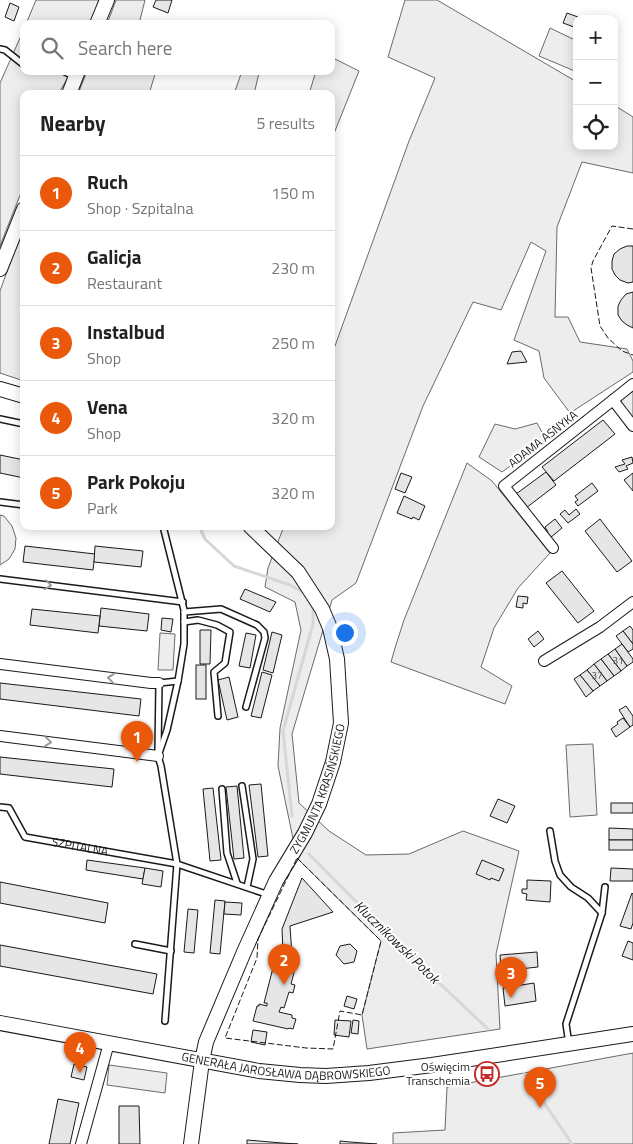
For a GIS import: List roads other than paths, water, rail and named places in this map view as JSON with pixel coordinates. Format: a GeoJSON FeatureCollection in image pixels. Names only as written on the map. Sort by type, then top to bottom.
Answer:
{"type":"FeatureCollection","features":[{"type":"Feature","properties":{"kind":"street"},"geometry":{"type":"LineString","coordinates":[[99,20],[107,0]]}},
{"type":"Feature","properties":{"kind":"street"},"geometry":{"type":"LineString","coordinates":[[71,90],[77,75]]}},
{"type":"Feature","properties":{"kind":"street"},"geometry":{"type":"LineString","coordinates":[[0,269],[20,219]]}},
{"type":"Feature","properties":{"kind":"street"},"geometry":{"type":"LineString","coordinates":[[633,384],[613,400],[633,426]]}},
{"type":"Feature","properties":{"kind":"street"},"geometry":{"type":"LineString","coordinates":[[0,389],[20,395]]}},
{"type":"Feature","properties":{"kind":"street","name":"ADAMA ASNYKA"},"geometry":{"type":"LineString","coordinates":[[553,548],[504,486],[613,400]]}},
{"type":"Feature","properties":{"kind":"street","name":"ZYGMUNTA KRASIŃSKIEGO"},"geometry":{"type":"LineString","coordinates":[[191,1144],[202,1061],[208,1036],[276,881],[319,804],[333,762],[340,723],[337,660],[330,628],[322,609],[298,572],[254,530]]}},
{"type":"Feature","properties":{"kind":"street"},"geometry":{"type":"LineString","coordinates":[[544,661],[600,627],[633,602]]}},
{"type":"Feature","properties":{"kind":"street"},"geometry":{"type":"LineString","coordinates":[[0,664],[159,683]]}},
{"type":"Feature","properties":{"kind":"street"},"geometry":{"type":"LineString","coordinates":[[0,736],[158,756]]}},
{"type":"Feature","properties":{"kind":"street","name":"GENERAŁA JAROSŁAWA DĄBROWSKIEGO"},"geometry":{"type":"LineString","coordinates":[[0,1023],[202,1061],[280,1073],[309,1075],[341,1075],[399,1070],[633,1034]]}},
{"type":"Feature","properties":{"kind":"street"},"geometry":{"type":"LineString","coordinates":[[81,1144],[109,1043]]}},
{"type":"Feature","properties":{"kind":"lane"},"geometry":{"type":"LineString","coordinates":[[0,49],[20,61]]}},
{"type":"Feature","properties":{"kind":"lane"},"geometry":{"type":"LineString","coordinates":[[0,419],[20,423]]}},
{"type":"Feature","properties":{"kind":"lane"},"geometry":{"type":"LineString","coordinates":[[0,502],[20,504]]}},
{"type":"Feature","properties":{"kind":"lane"},"geometry":{"type":"LineString","coordinates":[[158,756],[167,730],[184,644],[183,602],[164,530]]}},
{"type":"Feature","properties":{"kind":"lane"},"geometry":{"type":"LineString","coordinates":[[0,578],[183,602]]}},
{"type":"Feature","properties":{"kind":"lane"},"geometry":{"type":"LineString","coordinates":[[184,612],[221,609],[258,625],[264,632],[246,708]]}},
{"type":"Feature","properties":{"kind":"lane"},"geometry":{"type":"LineString","coordinates":[[184,622],[198,620],[217,625],[230,632],[225,663],[214,672],[218,716]]}},
{"type":"Feature","properties":{"kind":"lane"},"geometry":{"type":"LineString","coordinates":[[165,1021],[177,864],[162,766],[158,756],[159,683],[178,681]]}},
{"type":"Feature","properties":{"kind":"lane"},"geometry":{"type":"LineString","coordinates":[[242,786],[253,859],[247,887]]}},
{"type":"Feature","properties":{"kind":"lane"},"geometry":{"type":"LineString","coordinates":[[222,788],[227,853],[236,883]]}},
{"type":"Feature","properties":{"kind":"lane","name":"SZPITALNA"},"geometry":{"type":"LineString","coordinates":[[0,807],[9,808],[25,838],[177,864]]}},
{"type":"Feature","properties":{"kind":"lane"},"geometry":{"type":"LineString","coordinates":[[550,832],[555,861],[560,875],[571,888],[588,898],[602,913]]}},
{"type":"Feature","properties":{"kind":"lane"},"geometry":{"type":"LineString","coordinates":[[177,864],[270,895]]}},
{"type":"Feature","properties":{"kind":"lane"},"geometry":{"type":"LineString","coordinates":[[569,1044],[566,1024],[602,913],[605,886]]}},
{"type":"Feature","properties":{"kind":"lane"},"geometry":{"type":"LineString","coordinates":[[135,944],[171,951]]}},
{"type":"Feature","properties":{"kind":"waterway","name":"Klucznikowski Potok"},"geometry":{"type":"LineString","coordinates":[[201,530],[205,539],[234,566],[290,585],[306,594]]}},
{"type":"Feature","properties":{"kind":"waterway","name":"Klucznikowski Potok"},"geometry":{"type":"LineString","coordinates":[[292,816],[283,731],[313,624],[313,608],[310,602]]}},
{"type":"Feature","properties":{"kind":"waterway","name":"Klucznikowski Potok"},"geometry":{"type":"LineString","coordinates":[[309,854],[402,948],[488,1029]]}},
{"type":"Feature","properties":{"kind":"waterway","name":"Klucznikowski Potok"},"geometry":{"type":"LineString","coordinates":[[524,1073],[572,1144]]}},
{"type":"Feature","properties":{"kind":"place","name":"Ruch"},"geometry":{"type":"Point","coordinates":[137,762]}},
{"type":"Feature","properties":{"kind":"place","name":"Galicja"},"geometry":{"type":"Point","coordinates":[284,985]}},
{"type":"Feature","properties":{"kind":"place","name":"Instalbud"},"geometry":{"type":"Point","coordinates":[511,998]}},
{"type":"Feature","properties":{"kind":"place","name":"Vena"},"geometry":{"type":"Point","coordinates":[80,1073]}},
{"type":"Feature","properties":{"kind":"place","name":"Oświęcim Transchemia"},"geometry":{"type":"Point","coordinates":[487,1074]}},
{"type":"Feature","properties":{"kind":"place","name":"Park Pokoju"},"geometry":{"type":"Point","coordinates":[540,1108]}}]}
